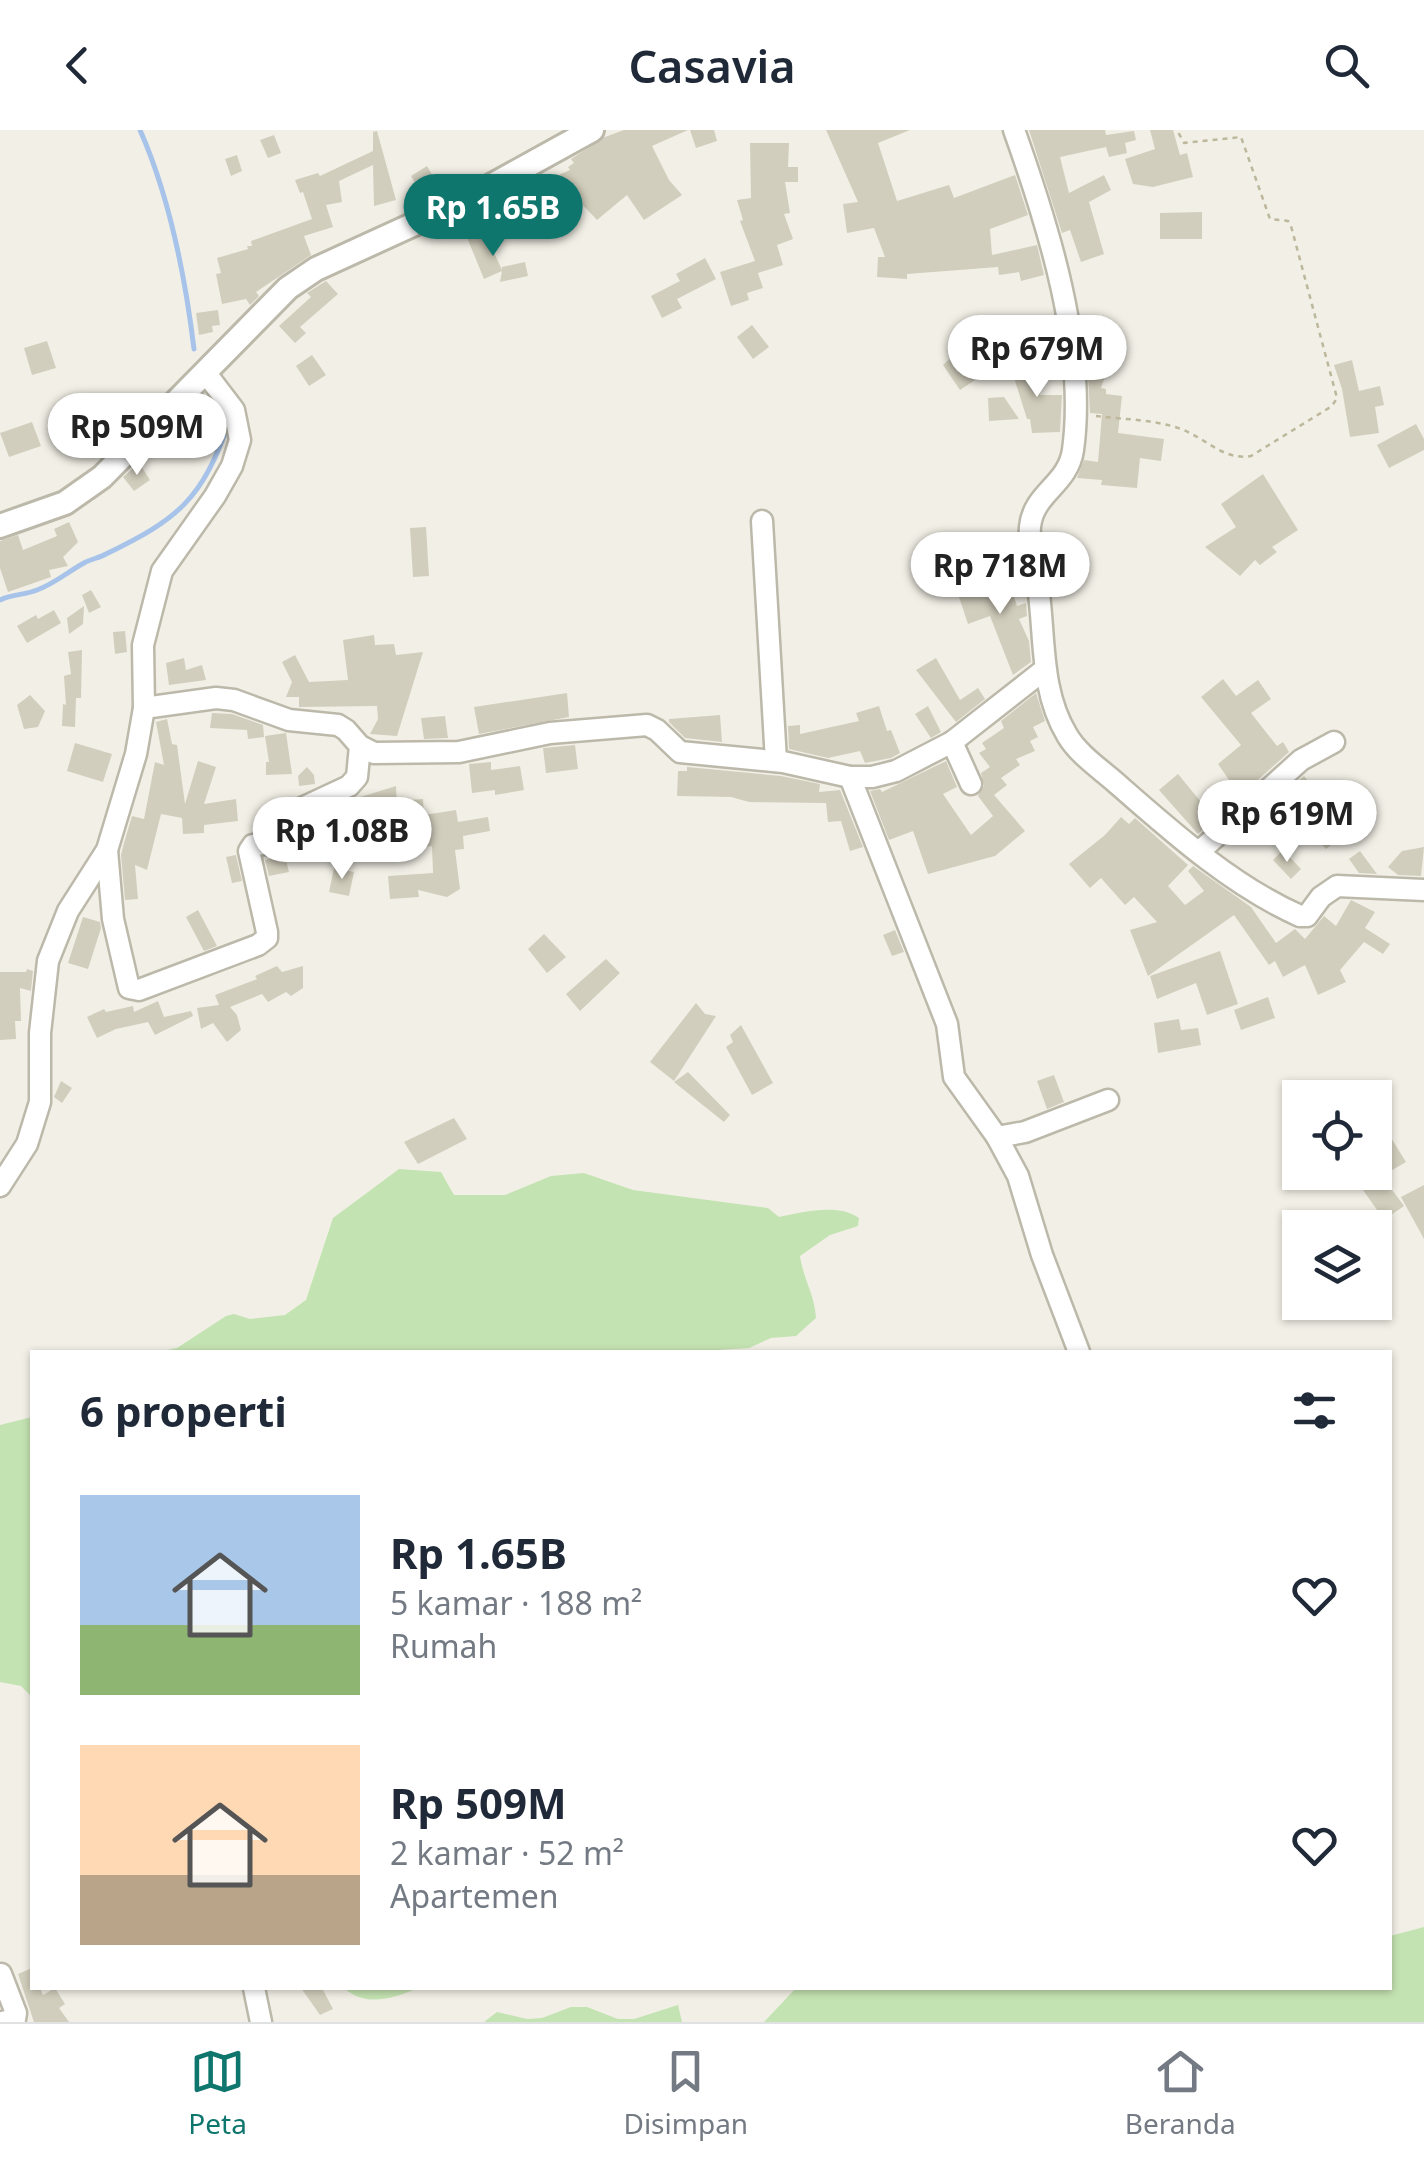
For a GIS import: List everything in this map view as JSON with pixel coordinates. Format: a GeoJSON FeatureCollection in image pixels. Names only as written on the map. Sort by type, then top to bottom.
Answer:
{"type":"FeatureCollection","features":[{"type":"Feature","properties":{"kind":"street"},"geometry":{"type":"LineString","coordinates":[[0,526],[65,503],[102,477],[288,288],[316,269],[458,204],[592,130]]}},
{"type":"Feature","properties":{"kind":"street"},"geometry":{"type":"LineString","coordinates":[[1014,130],[1068,326],[1073,450],[1060,482],[1038,502],[1029,531],[1039,594],[1044,670],[1066,734],[1154,816],[1262,898],[1300,916],[1306,916],[1320,897],[1337,886],[1424,890]]}},
{"type":"Feature","properties":{"kind":"street"},"geometry":{"type":"LineString","coordinates":[[0,1186],[28,1144],[40,1102],[40,1033],[48,961],[68,911],[107,850],[136,754],[144,708],[141,664],[162,570],[232,466],[240,440],[234,410],[222,391],[200,378]]}},
{"type":"Feature","properties":{"kind":"street"},"geometry":{"type":"LineString","coordinates":[[762,521],[776,761]]}},
{"type":"Feature","properties":{"kind":"street"},"geometry":{"type":"LineString","coordinates":[[144,708],[216,698],[234,700],[290,720],[338,725],[360,746],[374,753],[459,752],[550,733],[647,725],[680,752],[776,761],[850,777],[896,770],[952,742],[1044,670]]}},
{"type":"Feature","properties":{"kind":"street"},"geometry":{"type":"LineString","coordinates":[[952,742],[971,784]]}},
{"type":"Feature","properties":{"kind":"street"},"geometry":{"type":"LineString","coordinates":[[1200,850],[1301,760],[1334,742]]}},
{"type":"Feature","properties":{"kind":"street"},"geometry":{"type":"LineString","coordinates":[[107,850],[115,932],[129,988],[139,990],[258,945],[267,938],[267,932],[249,851],[254,845],[292,842],[289,814],[350,786],[357,776],[360,746]]}},
{"type":"Feature","properties":{"kind":"street"},"geometry":{"type":"LineString","coordinates":[[850,777],[947,1024],[954,1077],[1018,1176],[1042,1255],[1079,1350]]}},
{"type":"Feature","properties":{"kind":"street"},"geometry":{"type":"LineString","coordinates":[[996,1137],[1025,1132],[1108,1100]]}},
{"type":"Feature","properties":{"kind":"street"},"geometry":{"type":"LineString","coordinates":[[1,1974],[14,2006],[12,2021]]}},
{"type":"Feature","properties":{"kind":"street"},"geometry":{"type":"LineString","coordinates":[[254,1990],[261,2022]]}},
{"type":"Feature","properties":{"kind":"path"},"geometry":{"type":"LineString","coordinates":[[1074,414],[1178,428],[1242,458],[1336,402],[1337,393],[1291,226],[1288,221],[1270,220],[1241,136],[1184,143],[1178,130]]}},
{"type":"Feature","properties":{"kind":"green space"},"geometry":{"type":"Polygon","coordinates":[[[399,1169],[441,1172],[454,1195],[505,1195],[551,1176],[584,1173],[633,1190],[768,1208],[779,1217],[831,1210],[859,1218],[858,1226],[830,1235],[800,1256],[816,1318],[796,1336],[771,1338],[749,1348],[168,1350],[177,1348],[226,1316],[250,1319],[285,1315],[306,1300],[333,1218],[399,1169]]]}},
{"type":"Feature","properties":{"kind":"green space"},"geometry":{"type":"Polygon","coordinates":[[[30,1418],[30,1695],[21,1686],[0,1682],[0,1425],[30,1418]]]}},
{"type":"Feature","properties":{"kind":"green space"},"geometry":{"type":"Polygon","coordinates":[[[1424,1927],[1424,2022],[764,2022],[794,1990],[1392,1990],[1392,1935],[1424,1927]]]}},
{"type":"Feature","properties":{"kind":"green space"},"geometry":{"type":"Polygon","coordinates":[[[347,1990],[412,1990],[390,1998],[361,1998],[347,1990]]]}},
{"type":"Feature","properties":{"kind":"green space"},"geometry":{"type":"Polygon","coordinates":[[[678,2005],[682,2022],[484,2022],[497,2012],[542,2018],[571,2007],[634,2019],[678,2005]]]}},
{"type":"Feature","properties":{"kind":"building"},"geometry":{"type":"Polygon","coordinates":[[[624,130],[688,130],[652,146],[669,180],[682,195],[644,220],[627,195],[597,220],[576,198],[539,221],[525,190],[570,170],[568,167],[574,163],[571,159],[624,130]]]}},
{"type":"Feature","properties":{"kind":"building"},"geometry":{"type":"Polygon","coordinates":[[[690,130],[714,130],[717,141],[696,148],[690,130]]]}},
{"type":"Feature","properties":{"kind":"building"},"geometry":{"type":"Polygon","coordinates":[[[826,130],[910,130],[878,143],[897,201],[949,185],[954,198],[1015,175],[1028,215],[990,229],[992,255],[1037,245],[1044,275],[1021,281],[1019,272],[999,275],[998,267],[907,274],[907,279],[877,277],[878,257],[885,257],[874,228],[847,233],[843,204],[858,202],[826,130]]]}},
{"type":"Feature","properties":{"kind":"building"},"geometry":{"type":"Polygon","coordinates":[[[1029,130],[1105,130],[1106,135],[1134,131],[1136,140],[1125,143],[1127,153],[1109,157],[1106,147],[1060,157],[1069,193],[1104,175],[1111,190],[1089,202],[1104,254],[1081,262],[1070,230],[1062,233],[1029,130]]]}},
{"type":"Feature","properties":{"kind":"building"},"geometry":{"type":"Polygon","coordinates":[[[1150,130],[1173,130],[1180,155],[1187,153],[1193,177],[1153,187],[1133,184],[1125,159],[1155,149],[1150,130]]]}},
{"type":"Feature","properties":{"kind":"building"},"geometry":{"type":"Polygon","coordinates":[[[377,131],[396,200],[374,206],[373,165],[339,181],[342,202],[326,205],[333,227],[304,236],[311,255],[256,292],[259,296],[250,305],[246,299],[222,304],[217,258],[248,249],[251,241],[312,219],[295,180],[318,173],[320,176],[373,151],[373,132],[377,131]]]}},
{"type":"Feature","properties":{"kind":"building"},"geometry":{"type":"Polygon","coordinates":[[[274,135],[281,153],[268,158],[260,140],[274,135]]]}},
{"type":"Feature","properties":{"kind":"building"},"geometry":{"type":"Polygon","coordinates":[[[750,143],[789,143],[788,167],[798,167],[798,182],[785,182],[790,213],[784,214],[793,239],[777,245],[783,265],[758,273],[763,288],[747,293],[749,300],[731,306],[720,272],[755,261],[740,221],[743,220],[737,200],[751,198],[750,143]]]}},
{"type":"Feature","properties":{"kind":"building"},"geometry":{"type":"Polygon","coordinates":[[[237,155],[242,171],[231,176],[225,159],[237,155]]]}},
{"type":"Feature","properties":{"kind":"building"},"geometry":{"type":"Polygon","coordinates":[[[427,166],[437,183],[421,193],[411,176],[427,166]]]}},
{"type":"Feature","properties":{"kind":"building"},"geometry":{"type":"Polygon","coordinates":[[[1202,212],[1202,239],[1160,239],[1160,213],[1202,212]]]}},
{"type":"Feature","properties":{"kind":"building"},"geometry":{"type":"Polygon","coordinates":[[[483,228],[502,270],[525,262],[528,276],[500,282],[502,271],[484,279],[466,235],[483,228]]]}},
{"type":"Feature","properties":{"kind":"building"},"geometry":{"type":"Polygon","coordinates":[[[705,258],[716,279],[677,299],[682,308],[662,318],[651,296],[680,281],[676,274],[705,258]]]}},
{"type":"Feature","properties":{"kind":"building"},"geometry":{"type":"Polygon","coordinates":[[[326,281],[338,294],[300,327],[306,333],[295,343],[279,326],[311,297],[307,293],[326,281]]]}},
{"type":"Feature","properties":{"kind":"building"},"geometry":{"type":"Polygon","coordinates":[[[218,310],[220,325],[212,326],[213,332],[199,335],[196,313],[218,310]]]}},
{"type":"Feature","properties":{"kind":"building"},"geometry":{"type":"Polygon","coordinates":[[[752,325],[769,347],[753,359],[737,337],[752,325]]]}},
{"type":"Feature","properties":{"kind":"building"},"geometry":{"type":"Polygon","coordinates":[[[47,341],[56,368],[32,375],[24,348],[47,341]]]}},
{"type":"Feature","properties":{"kind":"building"},"geometry":{"type":"Polygon","coordinates":[[[967,343],[987,372],[960,390],[943,365],[967,343]]]}},
{"type":"Feature","properties":{"kind":"building"},"geometry":{"type":"Polygon","coordinates":[[[312,355],[326,375],[309,386],[296,366],[312,355]]]}},
{"type":"Feature","properties":{"kind":"building"},"geometry":{"type":"Polygon","coordinates":[[[1087,356],[1109,364],[1101,388],[1106,389],[1106,394],[1122,396],[1118,433],[1164,439],[1161,461],[1140,458],[1137,488],[1077,478],[1084,460],[1098,462],[1102,414],[1090,413],[1087,356]]]}},
{"type":"Feature","properties":{"kind":"building"},"geometry":{"type":"Polygon","coordinates":[[[1029,358],[1040,395],[1062,395],[1060,432],[1032,433],[1010,365],[1029,358]]]}},
{"type":"Feature","properties":{"kind":"building"},"geometry":{"type":"Polygon","coordinates":[[[1352,360],[1359,391],[1380,386],[1384,405],[1375,407],[1379,433],[1350,437],[1334,365],[1352,360]]]}},
{"type":"Feature","properties":{"kind":"building"},"geometry":{"type":"Polygon","coordinates":[[[1004,397],[1019,419],[989,421],[988,398],[1004,397]]]}},
{"type":"Feature","properties":{"kind":"building"},"geometry":{"type":"Polygon","coordinates":[[[32,422],[41,446],[9,457],[0,433],[32,422]]]}},
{"type":"Feature","properties":{"kind":"building"},"geometry":{"type":"Polygon","coordinates":[[[1416,424],[1424,439],[1424,450],[1389,468],[1377,445],[1416,424]]]}},
{"type":"Feature","properties":{"kind":"building"},"geometry":{"type":"Polygon","coordinates":[[[139,463],[150,480],[134,491],[123,477],[139,463]]]}},
{"type":"Feature","properties":{"kind":"building"},"geometry":{"type":"Polygon","coordinates":[[[1263,474],[1298,530],[1272,547],[1277,552],[1260,565],[1255,560],[1240,576],[1205,547],[1236,527],[1221,504],[1263,474]]]}},
{"type":"Feature","properties":{"kind":"building"},"geometry":{"type":"Polygon","coordinates":[[[69,522],[78,542],[63,557],[68,566],[49,570],[51,577],[8,592],[0,568],[0,541],[18,535],[23,550],[57,536],[54,529],[69,522]]]}},
{"type":"Feature","properties":{"kind":"building"},"geometry":{"type":"Polygon","coordinates":[[[426,527],[429,576],[413,577],[410,528],[426,527]]]}},
{"type":"Feature","properties":{"kind":"building"},"geometry":{"type":"Polygon","coordinates":[[[1006,574],[1017,606],[1026,603],[1027,616],[1019,619],[1029,641],[1031,662],[1013,675],[990,616],[968,624],[957,591],[1006,574]]]}},
{"type":"Feature","properties":{"kind":"building"},"geometry":{"type":"Polygon","coordinates":[[[91,590],[101,607],[89,613],[82,595],[91,590]]]}},
{"type":"Feature","properties":{"kind":"building"},"geometry":{"type":"Polygon","coordinates":[[[84,606],[83,624],[69,634],[67,618],[84,606]]]}},
{"type":"Feature","properties":{"kind":"building"},"geometry":{"type":"Polygon","coordinates":[[[54,610],[61,623],[27,643],[17,626],[54,610]]]}},
{"type":"Feature","properties":{"kind":"building"},"geometry":{"type":"Polygon","coordinates":[[[125,631],[127,652],[115,654],[113,632],[125,631]]]}},
{"type":"Feature","properties":{"kind":"building"},"geometry":{"type":"Polygon","coordinates":[[[374,635],[375,645],[394,644],[396,655],[423,652],[397,736],[370,734],[378,719],[377,706],[299,707],[299,697],[286,697],[292,682],[282,662],[295,655],[309,682],[348,680],[343,640],[374,635]]]}},
{"type":"Feature","properties":{"kind":"building"},"geometry":{"type":"Polygon","coordinates":[[[82,650],[81,698],[76,698],[75,727],[62,726],[63,704],[66,705],[64,676],[71,674],[68,652],[82,650]]]}},
{"type":"Feature","properties":{"kind":"building"},"geometry":{"type":"Polygon","coordinates":[[[184,658],[186,670],[202,665],[206,680],[169,685],[166,663],[184,658]]]}},
{"type":"Feature","properties":{"kind":"building"},"geometry":{"type":"Polygon","coordinates":[[[936,658],[960,700],[978,688],[985,699],[956,722],[916,670],[936,658]]]}},
{"type":"Feature","properties":{"kind":"building"},"geometry":{"type":"Polygon","coordinates":[[[1223,679],[1236,696],[1258,680],[1271,699],[1251,713],[1277,746],[1283,742],[1289,752],[1240,796],[1218,764],[1241,745],[1201,697],[1223,679]]]}},
{"type":"Feature","properties":{"kind":"building"},"geometry":{"type":"Polygon","coordinates":[[[567,693],[569,717],[479,734],[474,707],[567,693]]]}},
{"type":"Feature","properties":{"kind":"building"},"geometry":{"type":"Polygon","coordinates":[[[1036,693],[1045,721],[1033,727],[1038,737],[1030,741],[1035,751],[1016,759],[1020,765],[1001,778],[1007,785],[994,795],[1025,831],[995,856],[928,874],[913,831],[889,840],[870,791],[882,792],[946,761],[957,787],[943,794],[971,835],[993,816],[978,796],[984,786],[981,773],[990,767],[979,753],[986,749],[982,743],[1004,728],[1001,721],[1036,693]]]}},
{"type":"Feature","properties":{"kind":"building"},"geometry":{"type":"Polygon","coordinates":[[[30,695],[45,711],[38,727],[24,729],[17,705],[30,695]]]}},
{"type":"Feature","properties":{"kind":"building"},"geometry":{"type":"Polygon","coordinates":[[[879,706],[900,753],[891,758],[865,763],[860,751],[828,758],[789,749],[788,726],[800,725],[800,734],[859,721],[856,713],[879,706]]]}},
{"type":"Feature","properties":{"kind":"building"},"geometry":{"type":"Polygon","coordinates":[[[928,706],[941,732],[931,738],[915,714],[928,706]]]}},
{"type":"Feature","properties":{"kind":"building"},"geometry":{"type":"Polygon","coordinates":[[[212,713],[232,714],[263,725],[264,737],[248,739],[247,730],[210,728],[212,713]]]}},
{"type":"Feature","properties":{"kind":"building"},"geometry":{"type":"Polygon","coordinates":[[[720,715],[722,742],[685,738],[669,722],[669,719],[720,715]]]}},
{"type":"Feature","properties":{"kind":"building"},"geometry":{"type":"Polygon","coordinates":[[[445,716],[448,738],[424,739],[421,718],[445,716]]]}},
{"type":"Feature","properties":{"kind":"building"},"geometry":{"type":"Polygon","coordinates":[[[167,719],[172,744],[177,745],[185,804],[198,761],[216,767],[204,804],[236,799],[238,821],[204,825],[204,833],[183,834],[182,818],[161,814],[147,870],[135,865],[138,899],[125,900],[121,855],[132,816],[144,819],[155,762],[164,765],[156,722],[167,719]]]}},
{"type":"Feature","properties":{"kind":"building"},"geometry":{"type":"Polygon","coordinates":[[[286,733],[292,774],[266,775],[269,762],[265,736],[286,733]]]}},
{"type":"Feature","properties":{"kind":"building"},"geometry":{"type":"Polygon","coordinates":[[[75,743],[112,754],[103,782],[67,771],[75,743]]]}},
{"type":"Feature","properties":{"kind":"building"},"geometry":{"type":"Polygon","coordinates":[[[575,745],[578,769],[546,773],[543,748],[575,745]]]}},
{"type":"Feature","properties":{"kind":"building"},"geometry":{"type":"Polygon","coordinates":[[[491,762],[491,770],[520,766],[524,790],[495,795],[495,790],[472,793],[469,764],[491,762]]]}},
{"type":"Feature","properties":{"kind":"building"},"geometry":{"type":"Polygon","coordinates":[[[307,767],[315,784],[299,786],[298,776],[307,767]]]}},
{"type":"Feature","properties":{"kind":"building"},"geometry":{"type":"Polygon","coordinates":[[[687,767],[781,776],[820,784],[819,792],[840,790],[863,847],[850,851],[841,821],[828,822],[826,803],[677,796],[678,771],[687,771],[687,767]]]}},
{"type":"Feature","properties":{"kind":"building"},"geometry":{"type":"Polygon","coordinates":[[[1178,774],[1218,816],[1198,834],[1159,790],[1178,774]]]}},
{"type":"Feature","properties":{"kind":"building"},"geometry":{"type":"Polygon","coordinates":[[[1304,776],[1321,797],[1313,803],[1340,838],[1326,849],[1305,826],[1281,846],[1257,818],[1304,776]]]}},
{"type":"Feature","properties":{"kind":"building"},"geometry":{"type":"Polygon","coordinates":[[[396,786],[397,808],[356,812],[351,800],[396,786]]]}},
{"type":"Feature","properties":{"kind":"building"},"geometry":{"type":"Polygon","coordinates":[[[423,799],[424,815],[456,810],[458,822],[488,817],[490,831],[463,836],[464,849],[455,850],[460,889],[447,897],[418,890],[419,897],[390,899],[388,876],[433,873],[432,846],[396,850],[395,834],[411,832],[410,800],[423,799]]]}},
{"type":"Feature","properties":{"kind":"building"},"geometry":{"type":"Polygon","coordinates":[[[327,812],[332,829],[320,833],[325,855],[307,859],[304,822],[327,812]]]}},
{"type":"Feature","properties":{"kind":"building"},"geometry":{"type":"Polygon","coordinates":[[[1121,817],[1129,824],[1135,818],[1188,865],[1168,886],[1185,905],[1204,891],[1188,871],[1193,866],[1251,907],[1276,943],[1295,929],[1305,939],[1324,916],[1336,926],[1351,900],[1375,912],[1365,928],[1390,944],[1383,954],[1364,942],[1340,970],[1346,982],[1318,995],[1305,965],[1283,977],[1275,961],[1269,965],[1234,915],[1148,976],[1130,930],[1157,922],[1134,897],[1125,905],[1101,878],[1090,888],[1069,864],[1121,817]]]}},
{"type":"Feature","properties":{"kind":"building"},"geometry":{"type":"Polygon","coordinates":[[[1424,847],[1421,876],[1398,875],[1388,867],[1402,851],[1424,847]]]}},
{"type":"Feature","properties":{"kind":"building"},"geometry":{"type":"Polygon","coordinates":[[[1283,850],[1301,869],[1291,879],[1273,860],[1283,850]]]}},
{"type":"Feature","properties":{"kind":"building"},"geometry":{"type":"Polygon","coordinates":[[[1360,851],[1377,874],[1359,873],[1349,859],[1360,851]]]}},
{"type":"Feature","properties":{"kind":"building"},"geometry":{"type":"Polygon","coordinates":[[[236,855],[242,881],[232,883],[226,857],[236,855]]]}},
{"type":"Feature","properties":{"kind":"building"},"geometry":{"type":"Polygon","coordinates":[[[285,856],[289,872],[269,876],[265,860],[285,856]]]}},
{"type":"Feature","properties":{"kind":"building"},"geometry":{"type":"Polygon","coordinates":[[[334,868],[354,872],[349,896],[329,892],[334,868]]]}},
{"type":"Feature","properties":{"kind":"building"},"geometry":{"type":"Polygon","coordinates":[[[198,910],[217,946],[204,951],[186,917],[198,910]]]}},
{"type":"Feature","properties":{"kind":"building"},"geometry":{"type":"Polygon","coordinates":[[[83,917],[100,922],[101,928],[88,969],[68,963],[83,917]]]}},
{"type":"Feature","properties":{"kind":"building"},"geometry":{"type":"Polygon","coordinates":[[[895,930],[904,952],[892,956],[883,935],[895,930]]]}},
{"type":"Feature","properties":{"kind":"building"},"geometry":{"type":"Polygon","coordinates":[[[544,934],[566,957],[547,973],[528,949],[544,934]]]}},
{"type":"Feature","properties":{"kind":"building"},"geometry":{"type":"Polygon","coordinates":[[[1220,951],[1238,1004],[1207,1015],[1196,983],[1157,999],[1150,976],[1220,951]]]}},
{"type":"Feature","properties":{"kind":"building"},"geometry":{"type":"Polygon","coordinates":[[[606,959],[620,973],[580,1011],[566,994],[606,959]]]}},
{"type":"Feature","properties":{"kind":"building"},"geometry":{"type":"Polygon","coordinates":[[[277,966],[282,972],[303,966],[303,988],[268,1002],[262,994],[230,1007],[241,1030],[227,1042],[213,1023],[201,1029],[197,1008],[219,1005],[215,995],[257,979],[255,976],[277,966]]]}},
{"type":"Feature","properties":{"kind":"building"},"geometry":{"type":"Polygon","coordinates":[[[33,971],[31,991],[20,988],[21,1021],[15,1021],[16,1039],[0,1040],[0,972],[33,971]]]}},
{"type":"Feature","properties":{"kind":"building"},"geometry":{"type":"Polygon","coordinates":[[[1268,997],[1275,1018],[1241,1030],[1234,1010],[1268,997]]]}},
{"type":"Feature","properties":{"kind":"building"},"geometry":{"type":"Polygon","coordinates":[[[158,1001],[164,1017],[191,1011],[193,1016],[155,1035],[148,1022],[97,1038],[87,1017],[104,1009],[106,1012],[133,1006],[134,1012],[158,1001]]]}},
{"type":"Feature","properties":{"kind":"building"},"geometry":{"type":"Polygon","coordinates":[[[696,1003],[705,1014],[716,1016],[674,1081],[650,1062],[696,1003]]]}},
{"type":"Feature","properties":{"kind":"building"},"geometry":{"type":"Polygon","coordinates":[[[1179,1019],[1181,1030],[1198,1028],[1201,1045],[1158,1053],[1154,1023],[1179,1019]]]}},
{"type":"Feature","properties":{"kind":"building"},"geometry":{"type":"Polygon","coordinates":[[[741,1025],[773,1083],[752,1095],[726,1047],[733,1042],[730,1035],[741,1025]]]}},
{"type":"Feature","properties":{"kind":"building"},"geometry":{"type":"Polygon","coordinates":[[[688,1072],[730,1115],[724,1122],[674,1082],[688,1072]]]}},
{"type":"Feature","properties":{"kind":"building"},"geometry":{"type":"Polygon","coordinates":[[[1054,1075],[1064,1102],[1047,1109],[1037,1081],[1054,1075]]]}},
{"type":"Feature","properties":{"kind":"building"},"geometry":{"type":"Polygon","coordinates":[[[61,1081],[72,1088],[62,1103],[54,1097],[61,1081]]]}},
{"type":"Feature","properties":{"kind":"building"},"geometry":{"type":"Polygon","coordinates":[[[454,1118],[467,1139],[418,1164],[404,1142],[454,1118]]]}},
{"type":"Feature","properties":{"kind":"building"},"geometry":{"type":"Polygon","coordinates":[[[1392,1139],[1406,1162],[1392,1170],[1392,1139]]]}},
{"type":"Feature","properties":{"kind":"building"},"geometry":{"type":"Polygon","coordinates":[[[1424,1185],[1424,1239],[1401,1197],[1424,1185]]]}},
{"type":"Feature","properties":{"kind":"building"},"geometry":{"type":"Polygon","coordinates":[[[1363,1190],[1392,1190],[1404,1206],[1392,1214],[1392,1210],[1377,1210],[1363,1190]]]}},
{"type":"Feature","properties":{"kind":"building"},"geometry":{"type":"Polygon","coordinates":[[[30,1969],[30,1990],[41,1990],[43,1995],[56,1990],[65,2004],[59,2008],[69,2022],[34,2022],[18,1974],[30,1969]]]}},
{"type":"Feature","properties":{"kind":"building"},"geometry":{"type":"Polygon","coordinates":[[[302,1990],[323,1990],[333,2009],[320,2015],[302,1990]]]}},
{"type":"Feature","properties":{"kind":"waterway"},"geometry":{"type":"LineString","coordinates":[[140,130],[175,237],[194,349]]}},
{"type":"Feature","properties":{"kind":"waterway"},"geometry":{"type":"LineString","coordinates":[[0,600],[43,587],[152,530],[169,517],[209,471],[229,422]]}}]}
